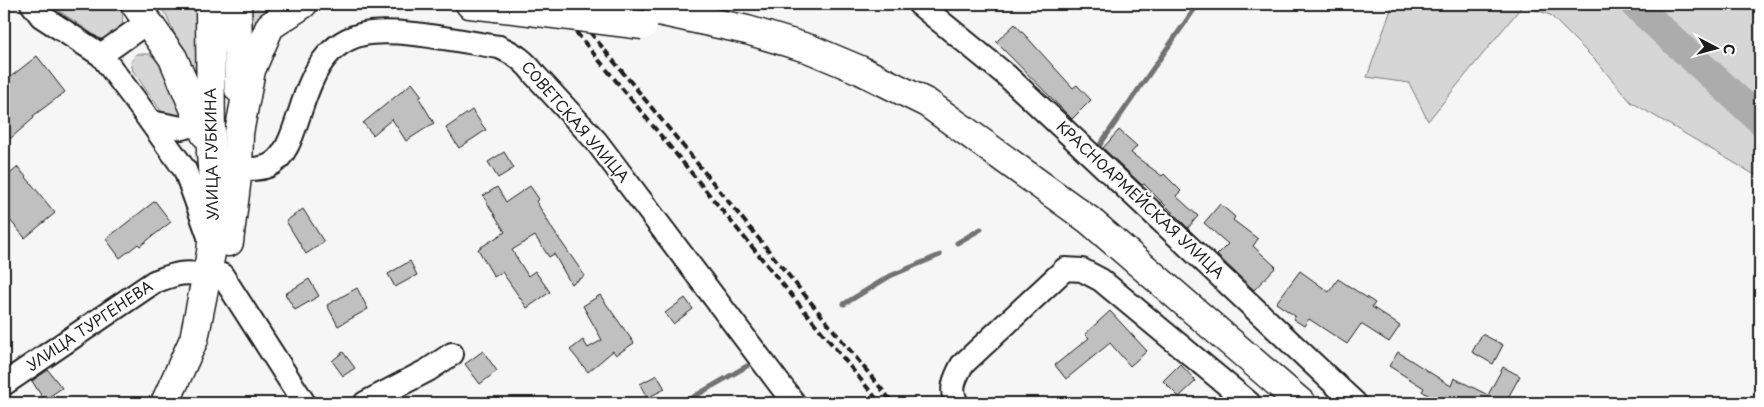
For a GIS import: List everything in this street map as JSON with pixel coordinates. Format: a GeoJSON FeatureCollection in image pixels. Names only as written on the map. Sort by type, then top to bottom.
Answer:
{"type":"FeatureCollection","features":[{"type":"Feature","properties":{"kind":"main road","name":"УЛИЦА ГУБКИНА"},"geometry":{"type":"LineString","coordinates":[[206,113],[210,4]]}},
{"type":"Feature","properties":{"kind":"main road","name":"УЛИЦА ГУБКИНА"},"geometry":{"type":"LineString","coordinates":[[237,4],[239,133]]}},
{"type":"Feature","properties":{"kind":"main road"},"geometry":{"type":"LineString","coordinates":[[220,162],[239,133],[251,70],[270,26],[303,4]]}},
{"type":"Feature","properties":{"kind":"main road"},"geometry":{"type":"LineString","coordinates":[[626,4],[747,30],[810,49],[860,70],[927,104],[1089,220],[1301,403]]}},
{"type":"Feature","properties":{"kind":"main road"},"geometry":{"type":"LineString","coordinates":[[483,5],[734,38],[768,46],[881,90],[993,151]]}},
{"type":"Feature","properties":{"kind":"main road"},"geometry":{"type":"LineString","coordinates":[[142,12],[173,58],[206,113],[220,162]]}},
{"type":"Feature","properties":{"kind":"main road","name":"УЛИЦА ГУБКИНА"},"geometry":{"type":"LineString","coordinates":[[214,276],[212,245],[220,162]]}},
{"type":"Feature","properties":{"kind":"main road","name":"УЛИЦА ГУБКИНА"},"geometry":{"type":"LineString","coordinates":[[165,403],[184,365],[234,217],[220,162]]}},
{"type":"Feature","properties":{"kind":"street"},"geometry":{"type":"LineString","coordinates":[[32,4],[41,16],[101,56],[151,122],[185,170],[212,245]]}},
{"type":"Feature","properties":{"kind":"street","name":"КРАСНОАРМЕЙСКАЯ УЛИЦА"},"geometry":{"type":"LineString","coordinates":[[919,4],[1006,75],[1355,403]]}},
{"type":"Feature","properties":{"kind":"street"},"geometry":{"type":"LineString","coordinates":[[101,56],[142,12]]}},
{"type":"Feature","properties":{"kind":"street","name":"СОВЕТСКАЯ УЛИЦА"},"geometry":{"type":"LineString","coordinates":[[185,170],[220,162],[258,169],[270,166],[283,155],[309,83],[318,68],[346,40],[373,32],[499,47],[516,55],[527,64],[596,142],[794,403]]}},
{"type":"Feature","properties":{"kind":"street"},"geometry":{"type":"LineString","coordinates":[[151,122],[182,128],[206,113]]}},
{"type":"Feature","properties":{"kind":"street"},"geometry":{"type":"LineString","coordinates":[[957,403],[953,396],[954,379],[962,365],[1065,269],[1082,270],[1101,280],[1249,403]]}},
{"type":"Feature","properties":{"kind":"street","name":"УЛИЦА ТУРГЕНЕВА"},"geometry":{"type":"LineString","coordinates":[[4,384],[154,282],[178,273],[195,272],[214,276]]}},
{"type":"Feature","properties":{"kind":"street"},"geometry":{"type":"LineString","coordinates":[[214,276],[304,403]]}},
{"type":"Feature","properties":{"kind":"street"},"geometry":{"type":"LineString","coordinates":[[365,403],[428,370],[452,354]]}},
{"type":"Feature","properties":{"kind":"shaded area"},"geometry":{"type":"Polygon","coordinates":[[[49,4],[117,4],[123,19],[119,33],[113,42],[99,38],[49,4]]]}},
{"type":"Feature","properties":{"kind":"shaded area"},"geometry":{"type":"Polygon","coordinates":[[[157,4],[204,4],[201,97],[167,16],[157,4]]]}},
{"type":"Feature","properties":{"kind":"shaded area"},"geometry":{"type":"Polygon","coordinates":[[[250,4],[291,4],[249,61],[250,4]]]}},
{"type":"Feature","properties":{"kind":"shaded area"},"geometry":{"type":"Polygon","coordinates":[[[1393,4],[1760,4],[1760,170],[1755,175],[1631,102],[1596,61],[1550,15],[1523,5],[1428,121],[1409,83],[1367,77],[1393,4]]]}},
{"type":"Feature","properties":{"kind":"shaded area"},"geometry":{"type":"Polygon","coordinates":[[[136,54],[149,54],[161,62],[186,119],[163,114],[133,71],[131,62],[136,54]]]}},
{"type":"Feature","properties":{"kind":"building"},"geometry":{"type":"Polygon","coordinates":[[[1015,24],[1073,88],[1077,85],[1091,100],[1072,119],[996,42],[1015,24]]]}},
{"type":"Feature","properties":{"kind":"building"},"geometry":{"type":"Polygon","coordinates":[[[37,56],[65,92],[33,116],[34,118],[4,144],[4,82],[37,56]]]}},
{"type":"Feature","properties":{"kind":"building"},"geometry":{"type":"Polygon","coordinates":[[[412,83],[422,96],[419,98],[434,123],[406,141],[392,119],[373,135],[363,123],[412,83]]]}},
{"type":"Feature","properties":{"kind":"building"},"geometry":{"type":"Polygon","coordinates":[[[472,110],[486,130],[459,148],[446,128],[472,110]]]}},
{"type":"Feature","properties":{"kind":"building"},"geometry":{"type":"Polygon","coordinates":[[[1119,130],[1137,146],[1131,153],[1162,176],[1164,174],[1181,191],[1176,196],[1198,216],[1188,228],[1144,184],[1142,185],[1103,148],[1119,130]]]}},
{"type":"Feature","properties":{"kind":"building"},"geometry":{"type":"Polygon","coordinates":[[[504,152],[514,168],[498,178],[488,162],[504,152]]]}},
{"type":"Feature","properties":{"kind":"building"},"geometry":{"type":"Polygon","coordinates":[[[18,167],[55,213],[25,238],[4,213],[4,179],[18,167]]]}},
{"type":"Feature","properties":{"kind":"building"},"geometry":{"type":"Polygon","coordinates":[[[530,186],[539,199],[536,201],[553,230],[585,276],[571,284],[554,254],[549,257],[535,236],[512,250],[528,276],[535,271],[550,292],[527,308],[502,272],[494,277],[478,249],[505,232],[483,196],[497,187],[506,202],[530,186]]]}},
{"type":"Feature","properties":{"kind":"building"},"geometry":{"type":"Polygon","coordinates":[[[155,201],[171,222],[140,246],[138,244],[120,258],[106,239],[155,201]]]}},
{"type":"Feature","properties":{"kind":"building"},"geometry":{"type":"Polygon","coordinates":[[[1220,204],[1235,217],[1233,220],[1258,239],[1253,246],[1276,267],[1254,290],[1217,255],[1228,244],[1204,223],[1220,204]]]}},
{"type":"Feature","properties":{"kind":"building"},"geometry":{"type":"Polygon","coordinates":[[[303,209],[324,242],[306,254],[286,221],[303,209]]]}},
{"type":"Feature","properties":{"kind":"building"},"geometry":{"type":"Polygon","coordinates":[[[410,261],[417,275],[395,287],[388,274],[410,261]]]}},
{"type":"Feature","properties":{"kind":"building"},"geometry":{"type":"Polygon","coordinates":[[[1300,271],[1329,292],[1338,279],[1375,303],[1372,307],[1400,326],[1389,342],[1361,324],[1347,344],[1309,319],[1304,326],[1293,319],[1295,316],[1276,303],[1300,271]]]}},
{"type":"Feature","properties":{"kind":"building"},"geometry":{"type":"Polygon","coordinates":[[[309,279],[319,296],[295,310],[285,294],[309,279]]]}},
{"type":"Feature","properties":{"kind":"building"},"geometry":{"type":"Polygon","coordinates":[[[357,288],[368,309],[338,326],[327,305],[357,288]]]}},
{"type":"Feature","properties":{"kind":"building"},"geometry":{"type":"Polygon","coordinates":[[[600,295],[634,343],[616,355],[613,351],[588,372],[570,350],[583,340],[588,348],[602,340],[583,306],[600,295]]]}},
{"type":"Feature","properties":{"kind":"building"},"geometry":{"type":"Polygon","coordinates":[[[685,298],[693,309],[673,324],[665,313],[685,298]]]}},
{"type":"Feature","properties":{"kind":"building"},"geometry":{"type":"Polygon","coordinates":[[[1110,311],[1147,351],[1130,366],[1110,343],[1066,379],[1055,365],[1089,338],[1085,334],[1110,311]]]}},
{"type":"Feature","properties":{"kind":"building"},"geometry":{"type":"Polygon","coordinates":[[[1482,334],[1503,345],[1493,364],[1472,352],[1482,334]]]}},
{"type":"Feature","properties":{"kind":"building"},"geometry":{"type":"Polygon","coordinates":[[[483,351],[497,371],[480,384],[465,364],[483,351]]]}},
{"type":"Feature","properties":{"kind":"building"},"geometry":{"type":"Polygon","coordinates":[[[343,352],[355,368],[343,376],[332,361],[343,352]]]}},
{"type":"Feature","properties":{"kind":"building"},"geometry":{"type":"Polygon","coordinates":[[[1398,352],[1451,386],[1454,378],[1488,395],[1503,367],[1520,376],[1505,403],[1439,403],[1422,391],[1424,388],[1389,366],[1398,352]]]}},
{"type":"Feature","properties":{"kind":"building"},"geometry":{"type":"Polygon","coordinates":[[[1180,364],[1196,381],[1179,397],[1163,381],[1180,364]]]}},
{"type":"Feature","properties":{"kind":"building"},"geometry":{"type":"Polygon","coordinates":[[[48,370],[62,388],[44,400],[32,381],[48,370]]]}},
{"type":"Feature","properties":{"kind":"building"},"geometry":{"type":"Polygon","coordinates":[[[657,375],[665,389],[647,398],[640,384],[657,375]]]}},
{"type":"Feature","properties":{"kind":"waterway"},"geometry":{"type":"LineString","coordinates":[[1099,146],[1198,4]]}},
{"type":"Feature","properties":{"kind":"waterway"},"geometry":{"type":"LineString","coordinates":[[1634,4],[1760,120]]}},
{"type":"Feature","properties":{"kind":"waterway"},"geometry":{"type":"LineString","coordinates":[[957,243],[981,229]]}},
{"type":"Feature","properties":{"kind":"waterway"},"geometry":{"type":"LineString","coordinates":[[844,304],[890,276],[940,255]]}},
{"type":"Feature","properties":{"kind":"waterway"},"geometry":{"type":"LineString","coordinates":[[683,403],[747,366]]}},
{"type":"Feature","properties":{"kind":"railway"},"geometry":{"type":"LineString","coordinates":[[553,4],[880,403]]}},
{"type":"Feature","properties":{"kind":"railway"},"geometry":{"type":"LineString","coordinates":[[567,4],[893,403]]}}]}
